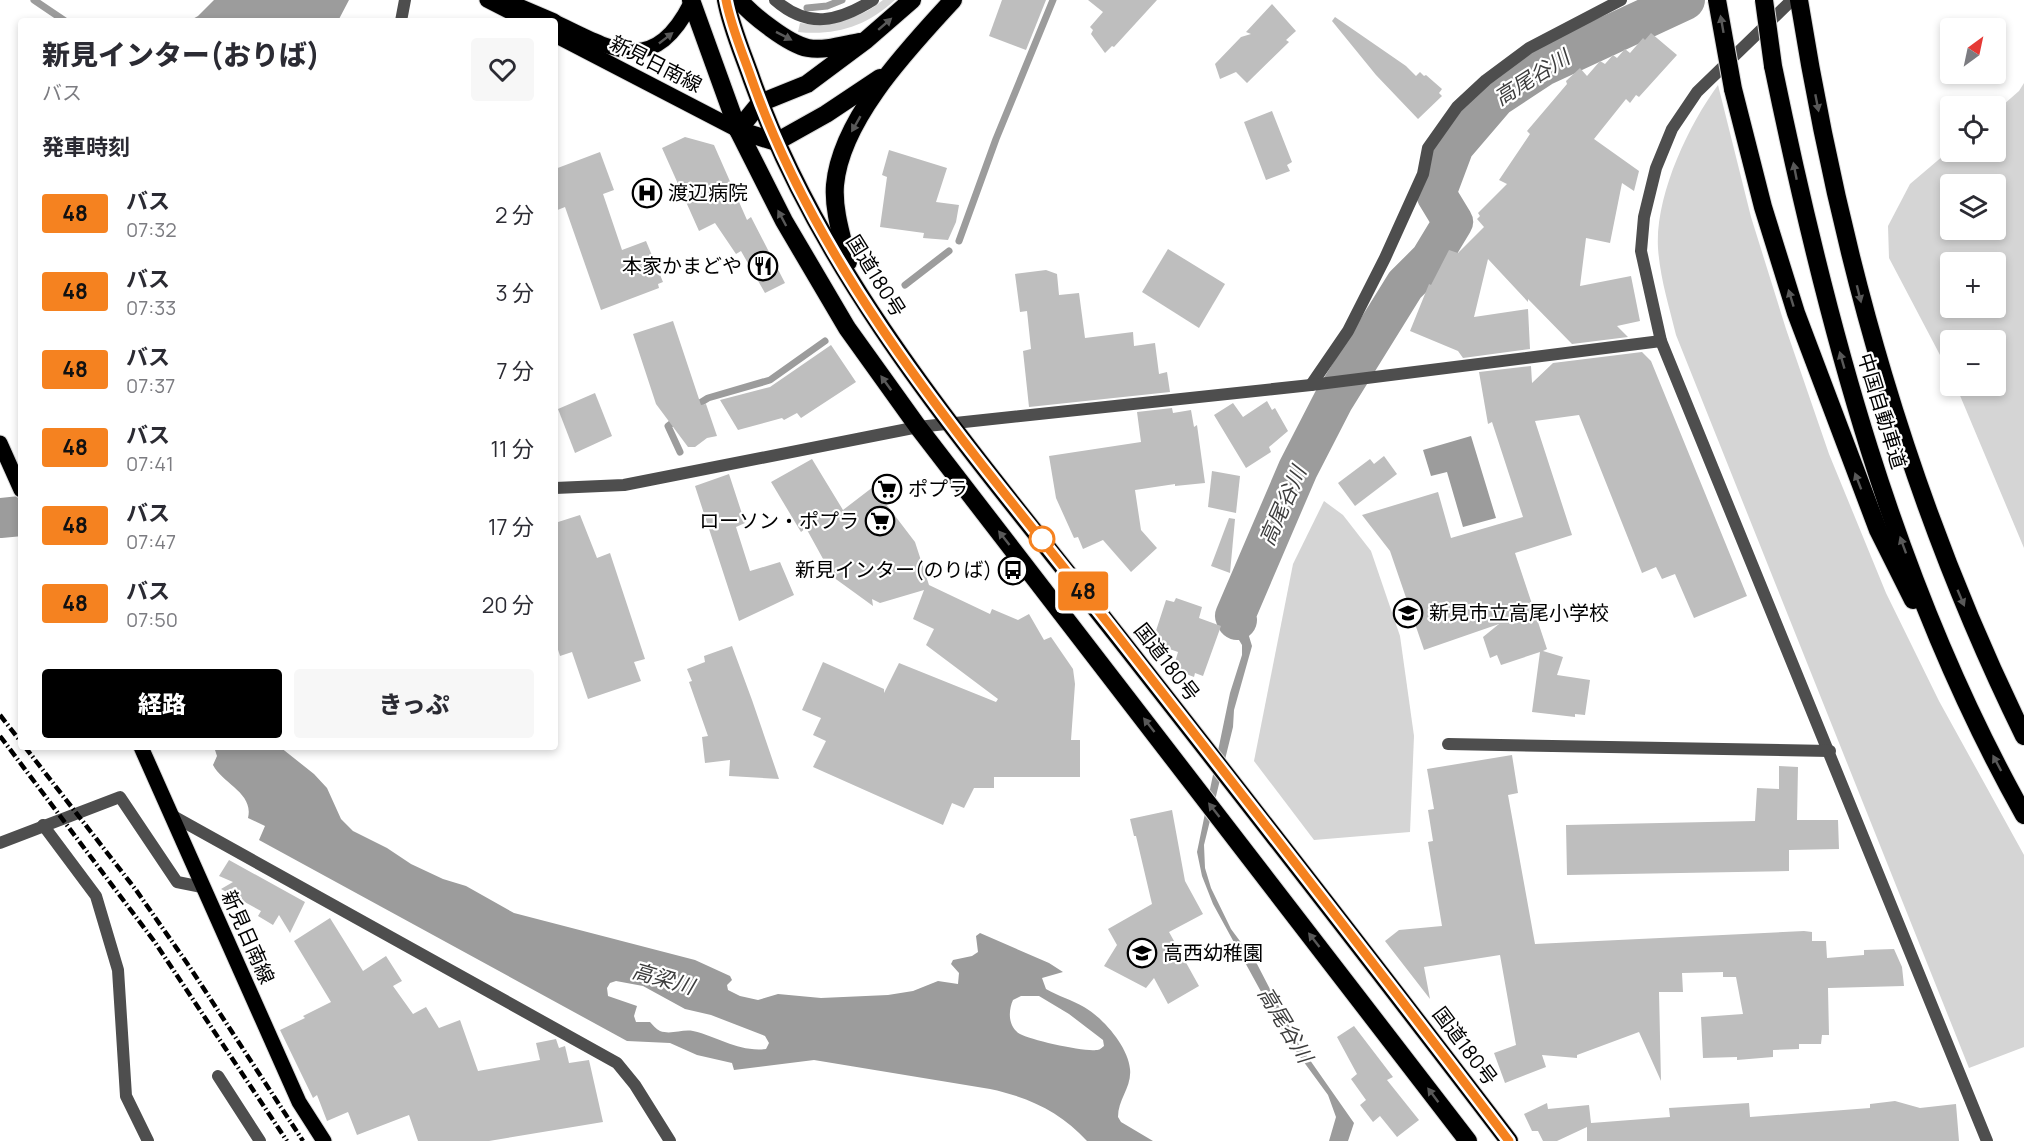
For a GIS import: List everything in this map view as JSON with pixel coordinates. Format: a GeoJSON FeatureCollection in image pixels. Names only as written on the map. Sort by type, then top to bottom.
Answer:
{"type":"FeatureCollection","features":[{"type":"Feature","properties":{"kind":"highway","name":"国道180号"},"geometry":{"type":"LineString","coordinates":[[726,0],[760,103],[776,142],[819,226],[889,338],[952,424],[1237,787],[1509,1141]]}},
{"type":"Feature","properties":{"kind":"highway"},"geometry":{"type":"LineString","coordinates":[[739,0],[776,33],[807,48],[838,47],[867,40]]}},
{"type":"Feature","properties":{"kind":"highway"},"geometry":{"type":"LineString","coordinates":[[738,130],[760,103],[807,84],[867,40],[912,0]]}},
{"type":"Feature","properties":{"kind":"highway"},"geometry":{"type":"LineString","coordinates":[[854,282],[839,227],[835,186],[839,165],[851,134],[886,74],[953,0]]}},
{"type":"Feature","properties":{"kind":"highway"},"geometry":{"type":"LineString","coordinates":[[1717,0],[1733,88],[1763,207],[1796,313],[1878,530],[1966,704]]}},
{"type":"Feature","properties":{"kind":"highway","name":"中国自動車道"},"geometry":{"type":"LineString","coordinates":[[1764,0],[1773,66],[1802,205],[1829,314],[1866,443],[1912,570],[1966,704],[2024,815]]}},
{"type":"Feature","properties":{"kind":"highway","name":"中国自動車道"},"geometry":{"type":"LineString","coordinates":[[1799,0],[1834,195],[1899,431],[1947,563],[1997,682],[2024,736]]}},
{"type":"Feature","properties":{"kind":"highway"},"geometry":{"type":"LineString","coordinates":[[691,2],[738,130],[784,222],[847,328],[918,428],[1468,1141]]}},
{"type":"Feature","properties":{"kind":"highway"},"geometry":{"type":"LineString","coordinates":[[738,130],[776,142],[826,114],[886,74]]}},
{"type":"Feature","properties":{"kind":"main road"},"geometry":{"type":"LineString","coordinates":[[487,0],[522,18]]}},
{"type":"Feature","properties":{"kind":"main road"},"geometry":{"type":"LineString","coordinates":[[505,0],[547,18]]}},
{"type":"Feature","properties":{"kind":"main road"},"geometry":{"type":"LineString","coordinates":[[558,23],[601,44],[625,50],[647,51],[668,39],[680,25],[691,2]]}},
{"type":"Feature","properties":{"kind":"main road","name":"新見日南線"},"geometry":{"type":"LineString","coordinates":[[558,37],[738,130]]}},
{"type":"Feature","properties":{"kind":"main road"},"geometry":{"type":"LineString","coordinates":[[0,442],[18,483]]}},
{"type":"Feature","properties":{"kind":"main road","name":"新見日南線"},"geometry":{"type":"LineString","coordinates":[[142,750],[299,1102],[324,1141]]}},
{"type":"Feature","properties":{"kind":"street"},"geometry":{"type":"LineString","coordinates":[[402,18],[405,0]]}},
{"type":"Feature","properties":{"kind":"street"},"geometry":{"type":"LineString","coordinates":[[775,0],[789,12],[810,20],[837,18],[873,0]]}},
{"type":"Feature","properties":{"kind":"street"},"geometry":{"type":"LineString","coordinates":[[1311,385],[1348,331],[1385,258],[1423,174],[1428,148],[1457,107],[1486,80],[1529,48],[1621,0]]}},
{"type":"Feature","properties":{"kind":"street"},"geometry":{"type":"LineString","coordinates":[[1792,0],[1697,92],[1672,129],[1656,168],[1644,217],[1641,251],[1661,341],[1987,1141]]}},
{"type":"Feature","properties":{"kind":"street"},"geometry":{"type":"LineString","coordinates":[[558,488],[624,485],[918,428],[1311,385],[1661,341]]}},
{"type":"Feature","properties":{"kind":"street"},"geometry":{"type":"LineString","coordinates":[[1448,744],[1830,752]]}},
{"type":"Feature","properties":{"kind":"street"},"geometry":{"type":"LineString","coordinates":[[0,843],[120,797],[177,882],[202,887]]}},
{"type":"Feature","properties":{"kind":"street"},"geometry":{"type":"LineString","coordinates":[[172,816],[616,1063],[635,1084],[670,1141]]}},
{"type":"Feature","properties":{"kind":"street"},"geometry":{"type":"LineString","coordinates":[[43,825],[96,896],[118,970],[126,1096],[148,1141]]}},
{"type":"Feature","properties":{"kind":"street"},"geometry":{"type":"LineString","coordinates":[[218,1076],[260,1141]]}},
{"type":"Feature","properties":{"kind":"shaded area"},"geometry":{"type":"Polygon","coordinates":[[[883,0],[895,0],[862,23],[825,32],[798,32],[800,23],[822,24],[844,20],[865,12],[883,0]]]}},
{"type":"Feature","properties":{"kind":"shaded area"},"geometry":{"type":"Polygon","coordinates":[[[2024,83],[2024,548],[1960,396],[2006,396],[2006,330],[1940,330],[1940,355],[1889,258],[1888,226],[1910,184],[1940,158],[1940,162],[2006,162],[2006,102],[2024,83]]]}},
{"type":"Feature","properties":{"kind":"shaded area"},"geometry":{"type":"Polygon","coordinates":[[[1718,85],[1751,217],[1829,454],[1886,593],[1939,701],[2024,855],[2024,1047],[1969,1068],[1676,335],[1665,292],[1658,248],[1658,228],[1662,206],[1685,141],[1718,85]]]}},
{"type":"Feature","properties":{"kind":"shaded area"},"geometry":{"type":"Polygon","coordinates":[[[1324,501],[1343,515],[1371,551],[1400,636],[1414,736],[1410,832],[1314,840],[1254,761],[1293,564],[1324,501]]]}},
{"type":"Feature","properties":{"kind":"water"},"geometry":{"type":"Polygon","coordinates":[[[214,0],[349,0],[340,18],[194,18],[214,0]]]}},
{"type":"Feature","properties":{"kind":"water"},"geometry":{"type":"Polygon","coordinates":[[[1471,436],[1496,518],[1463,527],[1447,472],[1431,476],[1423,450],[1471,436]]]}},
{"type":"Feature","properties":{"kind":"water"},"geometry":{"type":"Polygon","coordinates":[[[1249,568],[1265,570],[1245,610],[1244,620],[1252,646],[1234,710],[1233,727],[1204,845],[1205,868],[1211,888],[1231,929],[1257,964],[1298,1043],[1354,1123],[1348,1141],[1329,1141],[1336,1117],[1328,1095],[1287,1039],[1213,904],[1202,876],[1197,852],[1230,693],[1242,655],[1242,645],[1227,620],[1249,568]]]}},
{"type":"Feature","properties":{"kind":"water","name":"高梁川"},"geometry":{"type":"Polygon","coordinates":[[[215,750],[284,750],[314,774],[327,788],[341,819],[353,831],[387,848],[411,864],[443,879],[466,886],[514,913],[695,960],[730,976],[732,980],[727,985],[728,990],[740,996],[758,1000],[778,994],[821,998],[888,995],[913,991],[938,981],[958,984],[959,973],[951,964],[953,960],[972,956],[978,952],[976,936],[980,933],[1049,963],[1063,972],[1042,978],[1046,989],[1091,1012],[1113,1033],[1124,1051],[1130,1069],[1118,1117],[1121,1122],[1153,1141],[1087,1141],[1066,1122],[1043,1107],[1018,1096],[990,1089],[814,1060],[734,1070],[732,1063],[697,1055],[670,1043],[627,1041],[259,840],[265,826],[248,818],[249,809],[242,795],[213,765],[217,756],[215,750]],[[616,981],[610,983],[607,988],[608,996],[637,1006],[634,1016],[636,1022],[650,1022],[664,1032],[693,1031],[746,1048],[766,1049],[769,1043],[765,1036],[711,1015],[685,1009],[643,986],[616,981]],[[1021,996],[1013,1000],[1010,1014],[1011,1023],[1016,1031],[1046,1042],[1081,1049],[1097,1050],[1104,1046],[1103,1040],[1069,1014],[1039,996],[1021,996]]]}},
{"type":"Feature","properties":{"kind":"building"},"geometry":{"type":"Polygon","coordinates":[[[1002,0],[1046,0],[1026,50],[989,36],[1002,0]]]}},
{"type":"Feature","properties":{"kind":"building"},"geometry":{"type":"Polygon","coordinates":[[[1088,0],[1157,0],[1114,47],[1112,46],[1105,53],[1091,34],[1093,30],[1090,27],[1103,12],[1088,0]]]}},
{"type":"Feature","properties":{"kind":"building"},"geometry":{"type":"Polygon","coordinates":[[[1272,4],[1296,31],[1286,40],[1289,42],[1247,83],[1236,72],[1220,79],[1215,64],[1241,37],[1251,34],[1246,32],[1272,4]]]}},
{"type":"Feature","properties":{"kind":"building"},"geometry":{"type":"Polygon","coordinates":[[[1335,17],[1406,66],[1416,76],[1420,72],[1426,75],[1442,89],[1439,93],[1442,96],[1418,119],[1376,75],[1332,21],[1335,17]]]}},
{"type":"Feature","properties":{"kind":"building"},"geometry":{"type":"Polygon","coordinates":[[[1651,33],[1677,55],[1639,97],[1636,95],[1630,103],[1626,99],[1594,139],[1639,171],[1634,191],[1622,183],[1610,243],[1586,238],[1580,286],[1631,276],[1640,321],[1617,326],[1628,337],[1572,344],[1488,259],[1474,317],[1528,309],[1530,349],[1463,358],[1458,351],[1410,331],[1429,284],[1431,285],[1449,250],[1458,253],[1484,227],[1477,219],[1480,216],[1478,213],[1507,184],[1499,180],[1530,134],[1527,131],[1567,84],[1566,81],[1580,68],[1587,76],[1600,61],[1605,64],[1613,55],[1617,58],[1625,49],[1630,53],[1643,38],[1645,40],[1651,33]]]}},
{"type":"Feature","properties":{"kind":"building"},"geometry":{"type":"Polygon","coordinates":[[[1272,111],[1292,162],[1287,165],[1290,171],[1266,180],[1244,122],[1272,111]]]}},
{"type":"Feature","properties":{"kind":"building"},"geometry":{"type":"Polygon","coordinates":[[[685,137],[714,145],[747,220],[751,217],[785,283],[765,293],[741,251],[736,254],[715,223],[699,231],[662,148],[685,137]]]}},
{"type":"Feature","properties":{"kind":"building"},"geometry":{"type":"Polygon","coordinates":[[[889,150],[947,168],[936,202],[959,205],[956,222],[948,240],[923,238],[924,233],[880,227],[887,177],[882,175],[889,150]]]}},
{"type":"Feature","properties":{"kind":"building"},"geometry":{"type":"Polygon","coordinates":[[[600,152],[614,190],[603,194],[622,250],[646,241],[663,282],[658,284],[659,288],[601,310],[565,207],[558,210],[558,168],[600,152]]]}},
{"type":"Feature","properties":{"kind":"building"},"geometry":{"type":"Polygon","coordinates":[[[1168,249],[1225,284],[1199,328],[1142,292],[1168,249]]]}},
{"type":"Feature","properties":{"kind":"building"},"geometry":{"type":"Polygon","coordinates":[[[1046,270],[1057,274],[1059,295],[1079,293],[1085,338],[1133,332],[1134,346],[1155,343],[1159,374],[1167,372],[1170,392],[1029,407],[1023,351],[1031,349],[1027,311],[1020,312],[1015,274],[1046,270]]]}},
{"type":"Feature","properties":{"kind":"building"},"geometry":{"type":"Polygon","coordinates":[[[673,321],[701,405],[706,404],[717,436],[707,438],[695,447],[688,447],[656,404],[633,334],[673,321]]]}},
{"type":"Feature","properties":{"kind":"building"},"geometry":{"type":"Polygon","coordinates":[[[831,345],[856,382],[801,418],[797,413],[784,420],[782,418],[738,430],[720,400],[770,387],[831,345]]]}},
{"type":"Feature","properties":{"kind":"building"},"geometry":{"type":"Polygon","coordinates":[[[1642,352],[1651,361],[1747,596],[1694,618],[1675,574],[1662,579],[1656,567],[1642,573],[1579,415],[1535,421],[1572,535],[1515,553],[1547,649],[1543,651],[1563,657],[1557,675],[1590,680],[1585,715],[1575,714],[1575,717],[1532,712],[1540,652],[1501,665],[1497,655],[1490,658],[1483,637],[1499,624],[1424,650],[1390,551],[1362,515],[1438,492],[1451,538],[1523,517],[1492,422],[1488,424],[1479,372],[1531,366],[1532,383],[1553,363],[1642,352]]]}},
{"type":"Feature","properties":{"kind":"building"},"geometry":{"type":"Polygon","coordinates":[[[595,393],[612,436],[575,453],[558,409],[595,393]]]}},
{"type":"Feature","properties":{"kind":"building"},"geometry":{"type":"Polygon","coordinates":[[[1267,401],[1272,410],[1275,408],[1288,431],[1269,447],[1271,452],[1246,468],[1214,415],[1233,403],[1243,417],[1267,401]]]}},
{"type":"Feature","properties":{"kind":"building"},"geometry":{"type":"Polygon","coordinates":[[[1172,408],[1173,413],[1191,410],[1194,427],[1197,425],[1205,483],[1175,486],[1175,484],[1135,490],[1141,530],[1157,548],[1131,572],[1103,540],[1083,549],[1078,537],[1074,538],[1056,498],[1049,456],[1141,442],[1137,412],[1172,408]]]}},
{"type":"Feature","properties":{"kind":"building"},"geometry":{"type":"Polygon","coordinates":[[[1384,456],[1397,474],[1355,506],[1338,483],[1370,459],[1374,464],[1384,456]]]}},
{"type":"Feature","properties":{"kind":"building"},"geometry":{"type":"Polygon","coordinates":[[[812,459],[843,510],[873,487],[915,542],[929,585],[990,614],[992,609],[1018,620],[1029,614],[1044,640],[1051,637],[1073,669],[1075,684],[1071,740],[1080,740],[1080,777],[994,777],[994,788],[974,788],[964,808],[952,803],[943,825],[813,767],[826,741],[813,735],[821,718],[802,710],[823,662],[884,689],[884,693],[899,663],[996,702],[998,699],[926,645],[934,629],[913,619],[924,590],[880,603],[872,599],[873,606],[833,577],[806,528],[801,532],[771,482],[812,459]]]}},
{"type":"Feature","properties":{"kind":"building"},"geometry":{"type":"Polygon","coordinates":[[[1212,471],[1240,476],[1236,513],[1208,507],[1212,471]]]}},
{"type":"Feature","properties":{"kind":"building"},"geometry":{"type":"Polygon","coordinates":[[[729,474],[745,523],[736,527],[750,571],[780,562],[794,595],[739,621],[695,486],[729,474]]]}},
{"type":"Feature","properties":{"kind":"building"},"geometry":{"type":"Polygon","coordinates":[[[580,515],[597,558],[610,553],[645,659],[634,662],[641,681],[588,699],[572,652],[560,656],[558,650],[558,522],[580,515]]]}},
{"type":"Feature","properties":{"kind":"building"},"geometry":{"type":"Polygon","coordinates":[[[1229,518],[1235,519],[1230,573],[1211,566],[1229,518]]]}},
{"type":"Feature","properties":{"kind":"building"},"geometry":{"type":"Polygon","coordinates":[[[1176,598],[1202,607],[1199,618],[1221,626],[1203,676],[1195,673],[1194,677],[1173,669],[1178,652],[1152,643],[1166,600],[1174,602],[1176,598]]]}},
{"type":"Feature","properties":{"kind":"building"},"geometry":{"type":"Polygon","coordinates":[[[732,646],[779,779],[729,776],[730,760],[705,763],[702,737],[708,736],[689,682],[692,681],[687,669],[705,662],[704,656],[732,646]]]}},
{"type":"Feature","properties":{"kind":"building"},"geometry":{"type":"Polygon","coordinates":[[[1512,755],[1518,793],[1508,795],[1535,944],[1804,931],[1812,932],[1812,941],[1826,941],[1827,958],[1864,955],[1864,950],[1894,949],[1902,967],[1904,986],[1828,988],[1829,1035],[1822,1035],[1821,1044],[1799,1044],[1799,1049],[1773,1050],[1773,1057],[1737,1060],[1737,1057],[1703,1058],[1701,1017],[1743,1014],[1736,977],[1723,977],[1723,972],[1682,973],[1683,992],[1659,992],[1661,1081],[1639,1032],[1577,1055],[1577,1058],[1542,1055],[1546,1067],[1505,1083],[1494,1053],[1516,1045],[1500,955],[1424,967],[1430,999],[1385,941],[1399,930],[1442,926],[1428,842],[1433,841],[1428,810],[1434,809],[1427,769],[1512,755]]]}},
{"type":"Feature","properties":{"kind":"building"},"geometry":{"type":"Polygon","coordinates":[[[1779,766],[1798,767],[1797,820],[1838,820],[1839,849],[1789,850],[1789,871],[1567,875],[1566,825],[1755,821],[1757,788],[1779,789],[1779,766]]]}},
{"type":"Feature","properties":{"kind":"building"},"geometry":{"type":"Polygon","coordinates":[[[1172,810],[1185,881],[1203,914],[1169,932],[1199,986],[1168,1004],[1154,978],[1146,988],[1104,966],[1117,945],[1108,929],[1152,904],[1130,819],[1172,810]]]}},
{"type":"Feature","properties":{"kind":"building"},"geometry":{"type":"Polygon","coordinates":[[[229,860],[305,902],[290,933],[279,915],[273,925],[258,916],[261,911],[221,889],[233,882],[219,876],[229,860]]]}},
{"type":"Feature","properties":{"kind":"building"},"geometry":{"type":"Polygon","coordinates":[[[330,918],[363,971],[386,956],[402,981],[393,986],[413,1014],[426,1007],[439,1028],[460,1020],[478,1071],[540,1060],[536,1043],[556,1039],[559,1048],[565,1046],[569,1063],[589,1060],[603,1122],[489,1141],[418,1141],[409,1115],[357,1135],[348,1112],[327,1121],[317,1095],[313,1098],[280,1030],[331,1002],[294,941],[330,918]]]}},
{"type":"Feature","properties":{"kind":"building"},"geometry":{"type":"Polygon","coordinates":[[[1354,1026],[1393,1077],[1387,1080],[1419,1120],[1397,1137],[1380,1116],[1373,1122],[1360,1105],[1366,1100],[1351,1079],[1357,1074],[1337,1037],[1354,1026]]]}},
{"type":"Feature","properties":{"kind":"building"},"geometry":{"type":"Polygon","coordinates":[[[1895,1101],[1920,1108],[1956,1104],[1959,1141],[1587,1141],[1587,1127],[1557,1141],[1543,1141],[1538,1131],[1532,1131],[1524,1114],[1547,1103],[1548,1109],[1589,1105],[1591,1123],[1670,1117],[1669,1108],[1749,1103],[1750,1117],[1870,1108],[1870,1104],[1895,1101]]]}},
{"type":"Feature","properties":{"kind":"waterway"},"geometry":{"type":"LineString","coordinates":[[34,0],[61,18]]}},
{"type":"Feature","properties":{"kind":"waterway"},"geometry":{"type":"LineString","coordinates":[[807,8],[827,6],[842,0]]}},
{"type":"Feature","properties":{"kind":"waterway"},"geometry":{"type":"LineString","coordinates":[[959,241],[996,139],[1053,0]]}},
{"type":"Feature","properties":{"kind":"waterway","name":"高尾谷川"},"geometry":{"type":"LineString","coordinates":[[1237,620],[1235,616],[1298,469],[1333,401],[1405,285],[1430,260],[1453,222],[1436,194],[1454,146],[1496,97],[1543,66],[1685,0]]}},
{"type":"Feature","properties":{"kind":"waterway"},"geometry":{"type":"LineString","coordinates":[[905,285],[949,251]]}},
{"type":"Feature","properties":{"kind":"waterway"},"geometry":{"type":"LineString","coordinates":[[692,408],[708,398],[770,380],[825,341]]}},
{"type":"Feature","properties":{"kind":"waterway"},"geometry":{"type":"LineString","coordinates":[[676,420],[668,426],[680,452]]}},
{"type":"Feature","properties":{"kind":"waterway"},"geometry":{"type":"LineString","coordinates":[[0,518],[18,516]]}},
{"type":"Feature","properties":{"kind":"railway"},"geometry":{"type":"LineString","coordinates":[[0,715],[18,738]]}},
{"type":"Feature","properties":{"kind":"railway"},"geometry":{"type":"LineString","coordinates":[[0,736],[154,941],[287,1141]]}},
{"type":"Feature","properties":{"kind":"railway"},"geometry":{"type":"LineString","coordinates":[[27,750],[136,890],[189,966],[303,1141]]}},
{"type":"Feature","properties":{"kind":"bus line","name":"48"},"geometry":{"type":"LineString","coordinates":[[726,0],[728,13],[743,56],[776,142],[819,226],[889,338],[952,424],[1344,924],[1509,1141]]}},
{"type":"Feature","properties":{"kind":"place","name":"渡辺病院"},"geometry":{"type":"Point","coordinates":[647,193]}},
{"type":"Feature","properties":{"kind":"place","name":"本家かまどや"},"geometry":{"type":"Point","coordinates":[763,266]}},
{"type":"Feature","properties":{"kind":"place","name":"ポプラ"},"geometry":{"type":"Point","coordinates":[887,489]}},
{"type":"Feature","properties":{"kind":"place","name":"ローソン・ポプラ"},"geometry":{"type":"Point","coordinates":[880,521]}},
{"type":"Feature","properties":{"kind":"place","name":"新見インター(のりば)"},"geometry":{"type":"Point","coordinates":[1013,570]}},
{"type":"Feature","properties":{"kind":"place","name":"新見市立高尾小学校"},"geometry":{"type":"Point","coordinates":[1408,613]}},
{"type":"Feature","properties":{"kind":"place","name":"高西幼稚園"},"geometry":{"type":"Point","coordinates":[1142,953]}}]}
